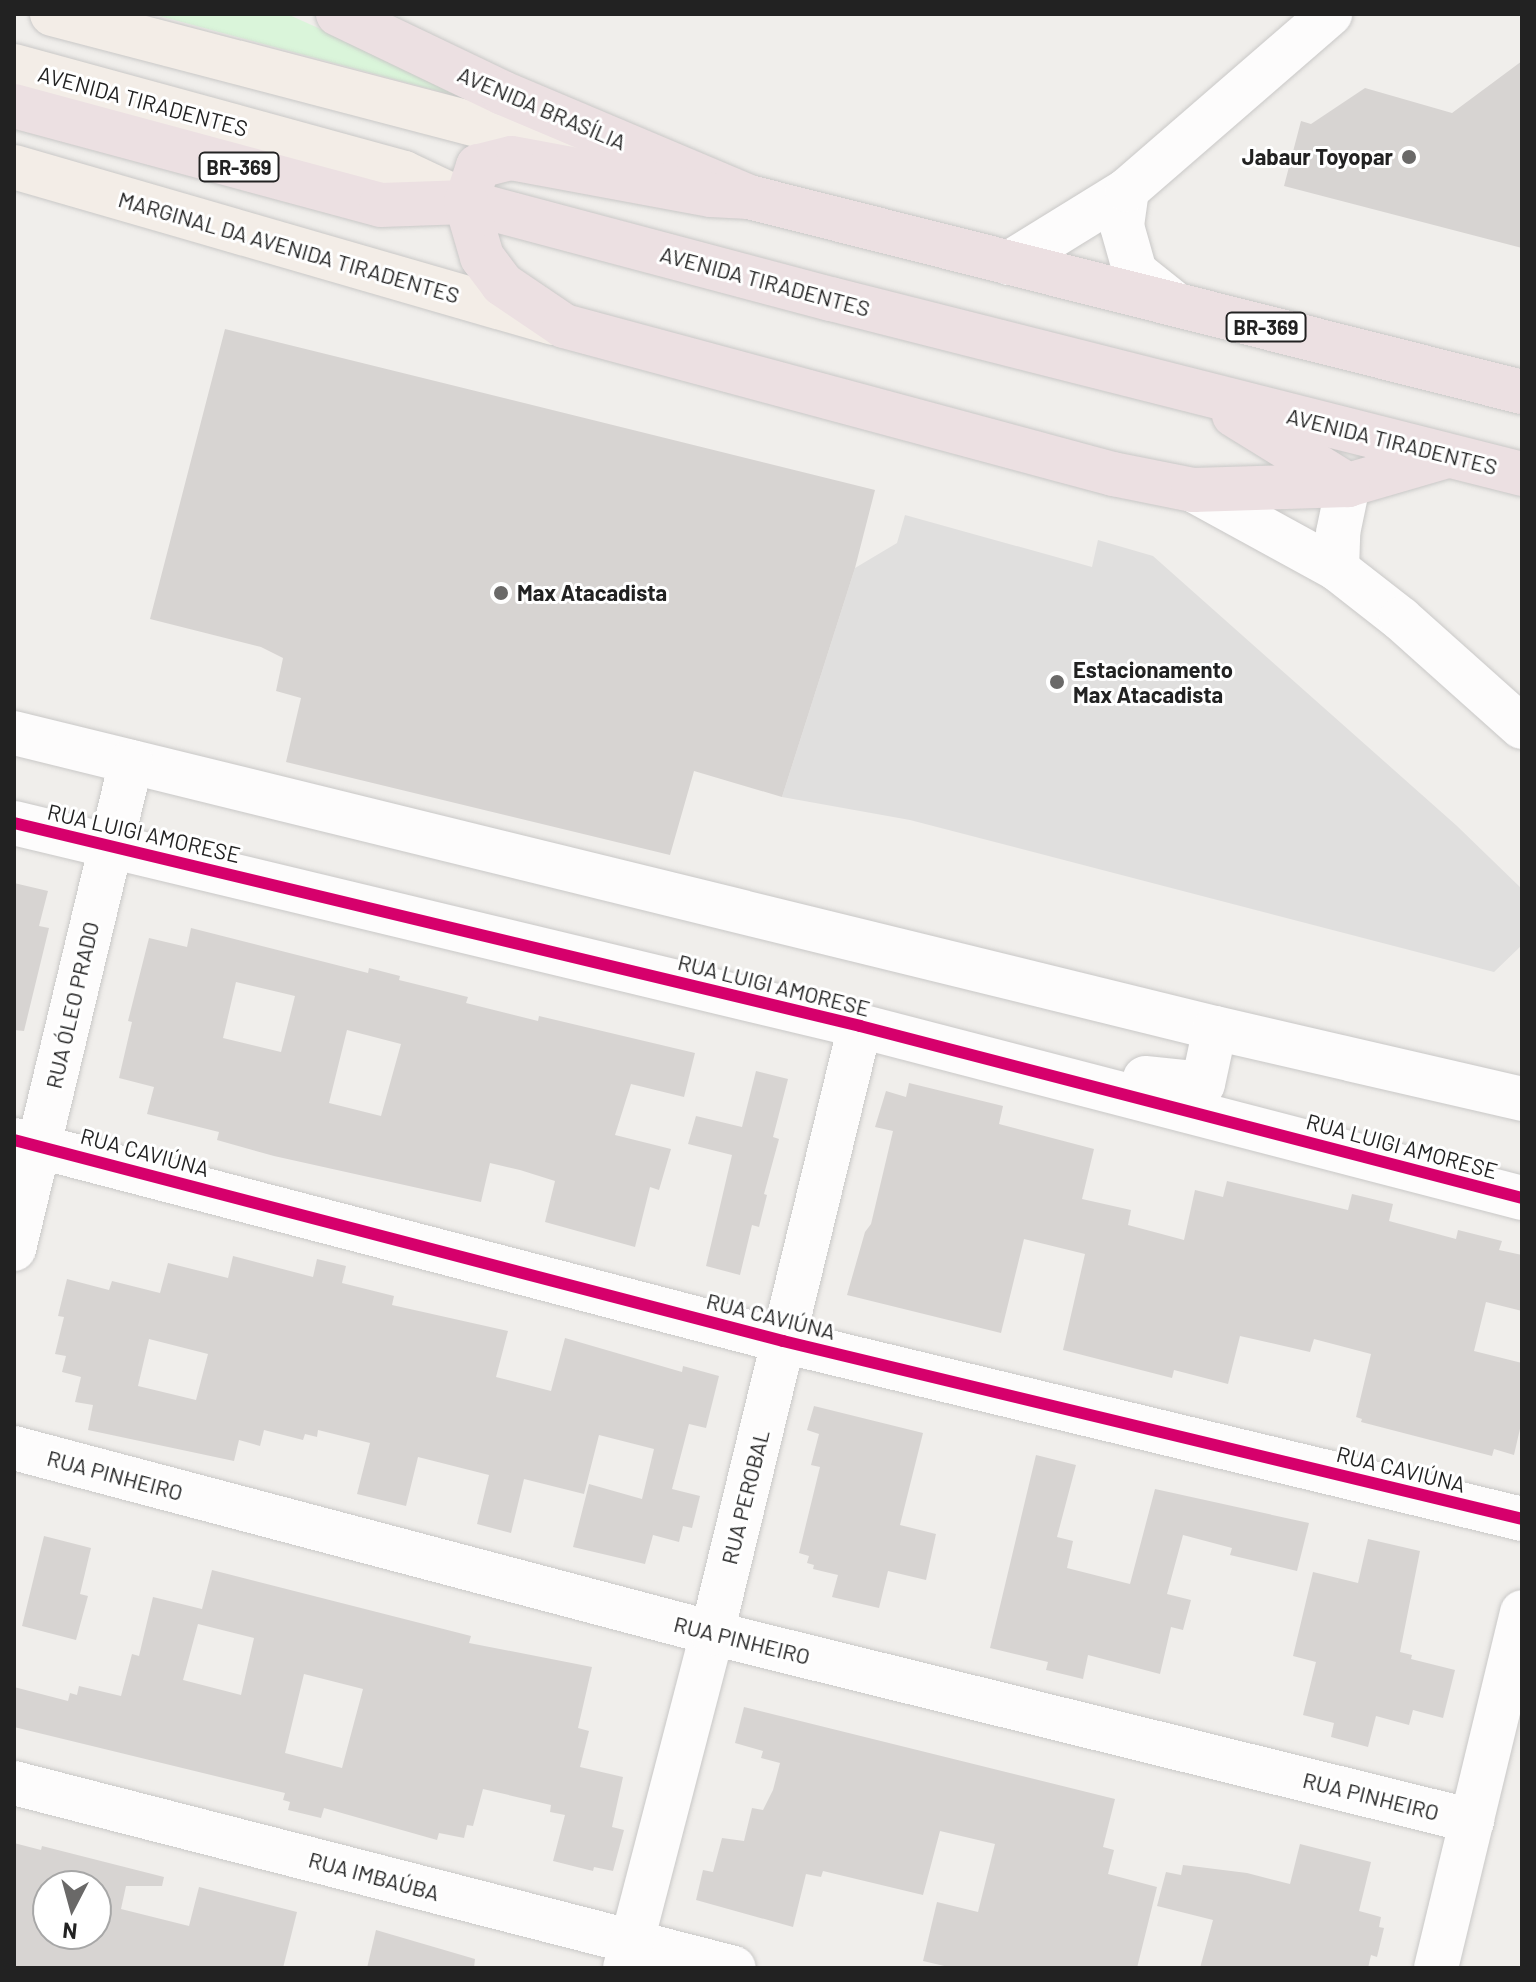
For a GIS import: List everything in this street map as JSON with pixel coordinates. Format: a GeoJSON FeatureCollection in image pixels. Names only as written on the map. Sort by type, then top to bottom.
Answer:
{"type":"FeatureCollection","features":[{"type":"Feature","properties":{"kind":"highway","name":"AVENIDA BRASÍLIA"},"geometry":{"type":"LineString","coordinates":[[338,14],[503,93],[749,197]]}},
{"type":"Feature","properties":{"kind":"highway","name":"BR-369"},"geometry":{"type":"LineString","coordinates":[[14,106],[381,205],[466,202]]}},
{"type":"Feature","properties":{"kind":"highway"},"geometry":{"type":"LineString","coordinates":[[749,197],[711,195],[511,158],[478,166],[466,202],[482,257],[502,284],[564,326],[1113,474],[1193,490],[1348,485],[1449,455]]}},
{"type":"Feature","properties":{"kind":"highway","name":"BR-369"},"geometry":{"type":"LineString","coordinates":[[749,197],[1522,392]]}},
{"type":"Feature","properties":{"kind":"highway","name":"AVENIDA TIRADENTES"},"geometry":{"type":"LineString","coordinates":[[466,202],[1194,392],[1522,474]]}},
{"type":"Feature","properties":{"kind":"highway"},"geometry":{"type":"LineString","coordinates":[[1194,392],[1348,485]]}},
{"type":"Feature","properties":{"kind":"main road"},"geometry":{"type":"LineString","coordinates":[[52,14],[749,197]]}},
{"type":"Feature","properties":{"kind":"main road","name":"AVENIDA TIRADENTES"},"geometry":{"type":"LineString","coordinates":[[14,66],[404,173],[466,202]]}},
{"type":"Feature","properties":{"kind":"main road","name":"MARGINAL DA AVENIDA TIRADENTES"},"geometry":{"type":"LineString","coordinates":[[14,167],[564,326]]}},
{"type":"Feature","properties":{"kind":"street"},"geometry":{"type":"LineString","coordinates":[[1009,263],[1127,190],[1330,14]]}},
{"type":"Feature","properties":{"kind":"street"},"geometry":{"type":"LineString","coordinates":[[1127,190],[1122,226],[1135,272],[1174,303]]}},
{"type":"Feature","properties":{"kind":"street"},"geometry":{"type":"LineString","coordinates":[[1337,569],[1338,533],[1348,485]]}},
{"type":"Feature","properties":{"kind":"street"},"geometry":{"type":"LineString","coordinates":[[1193,490],[1337,569],[1401,619],[1522,727]]}},
{"type":"Feature","properties":{"kind":"street"},"geometry":{"type":"LineString","coordinates":[[14,733],[1215,1028],[1522,1099]]}},
{"type":"Feature","properties":{"kind":"street","name":"RUA ÓLEO PRADO"},"geometry":{"type":"LineString","coordinates":[[14,1249],[27,1142],[111,846],[131,762]]}},
{"type":"Feature","properties":{"kind":"street","name":"RUA LUIGI AMORESE"},"geometry":{"type":"LineString","coordinates":[[14,823],[860,1026],[1522,1198]]}},
{"type":"Feature","properties":{"kind":"street","name":"RUA PEROBAL"},"geometry":{"type":"LineString","coordinates":[[628,1955],[712,1633],[860,1026]]}},
{"type":"Feature","properties":{"kind":"street"},"geometry":{"type":"LineString","coordinates":[[1008,1064],[1203,1084],[1215,1028]]}},
{"type":"Feature","properties":{"kind":"street","name":"RUA CAVIÚNA"},"geometry":{"type":"LineString","coordinates":[[27,1142],[783,1341],[1522,1519]]}},
{"type":"Feature","properties":{"kind":"street","name":"RUA PINHEIRO"},"geometry":{"type":"LineString","coordinates":[[14,1448],[712,1633],[1472,1821]]}},
{"type":"Feature","properties":{"kind":"street"},"geometry":{"type":"LineString","coordinates":[[1436,1968],[1522,1612]]}},
{"type":"Feature","properties":{"kind":"street","name":"RUA IMBAÚBA"},"geometry":{"type":"LineString","coordinates":[[14,1783],[628,1955],[734,1968]]}},
{"type":"Feature","properties":{"kind":"green space"},"geometry":{"type":"Polygon","coordinates":[[[152,14],[287,14],[490,105],[152,14]]]}},
{"type":"Feature","properties":{"kind":"shaded area","name":"Estacionamento Max Atacadista"},"geometry":{"type":"Polygon","coordinates":[[[905,515],[1092,567],[1098,540],[1153,556],[1457,826],[1522,889],[1522,945],[1494,972],[910,820],[782,797],[855,568],[897,543],[905,515]]]}},
{"type":"Feature","properties":{"kind":"building","name":"Jabaur Toyopar"},"geometry":{"type":"Polygon","coordinates":[[[1522,61],[1522,248],[1284,186],[1301,121],[1311,124],[1365,88],[1452,113],[1522,61]]]}},
{"type":"Feature","properties":{"kind":"building","name":"Max Atacadista"},"geometry":{"type":"Polygon","coordinates":[[[225,329],[875,490],[855,568],[782,797],[694,771],[670,855],[286,762],[301,698],[276,691],[283,658],[261,647],[150,619],[225,329]]]}},
{"type":"Feature","properties":{"kind":"building"},"geometry":{"type":"Polygon","coordinates":[[[14,883],[48,891],[39,926],[49,928],[24,1031],[14,1030],[14,883]]]}},
{"type":"Feature","properties":{"kind":"building"},"geometry":{"type":"Polygon","coordinates":[[[191,928],[368,973],[369,968],[400,976],[399,980],[468,997],[466,1003],[538,1021],[539,1016],[695,1053],[684,1097],[631,1084],[615,1135],[671,1149],[659,1190],[650,1187],[635,1247],[545,1222],[555,1181],[520,1170],[490,1163],[481,1202],[274,1156],[217,1140],[219,1132],[147,1114],[154,1087],[119,1078],[132,1022],[128,1021],[149,938],[187,947],[191,928]],[[236,982],[223,1038],[281,1052],[295,996],[236,982]],[[347,1030],[329,1103],[381,1116],[401,1044],[347,1030]]]}},
{"type":"Feature","properties":{"kind":"building"},"geometry":{"type":"Polygon","coordinates":[[[756,1071],[788,1079],[773,1137],[779,1139],[764,1194],[767,1195],[759,1227],[752,1225],[740,1275],[706,1266],[732,1155],[688,1144],[696,1116],[742,1127],[756,1071]]]}},
{"type":"Feature","properties":{"kind":"building"},"geometry":{"type":"Polygon","coordinates":[[[909,1083],[1003,1106],[999,1124],[1094,1149],[1082,1199],[1131,1210],[1128,1225],[1184,1240],[1195,1190],[1223,1197],[1227,1181],[1348,1210],[1352,1194],[1393,1204],[1389,1221],[1456,1239],[1458,1230],[1502,1241],[1499,1250],[1522,1255],[1522,1311],[1486,1302],[1474,1351],[1522,1363],[1522,1420],[1514,1455],[1494,1449],[1492,1456],[1361,1422],[1362,1419],[1356,1417],[1371,1354],[1314,1339],[1310,1352],[1240,1336],[1228,1384],[1174,1370],[1172,1378],[1063,1350],[1085,1254],[1024,1239],[1001,1333],[847,1295],[865,1232],[871,1224],[893,1131],[875,1127],[886,1091],[906,1097],[909,1083]]]}},
{"type":"Feature","properties":{"kind":"building"},"geometry":{"type":"Polygon","coordinates":[[[233,1256],[313,1277],[317,1259],[346,1266],[342,1283],[394,1296],[392,1305],[508,1331],[496,1377],[551,1391],[565,1338],[682,1372],[683,1366],[719,1376],[706,1428],[689,1424],[672,1489],[700,1496],[692,1528],[683,1526],[679,1542],[653,1535],[645,1564],[573,1547],[589,1484],[642,1499],[654,1449],[599,1435],[584,1494],[524,1479],[511,1533],[477,1524],[489,1475],[418,1457],[406,1506],[357,1494],[370,1443],[318,1430],[317,1437],[305,1434],[303,1440],[264,1430],[260,1446],[239,1440],[234,1461],[88,1430],[93,1405],[75,1402],[81,1377],[62,1372],[66,1356],[55,1354],[64,1317],[58,1316],[67,1279],[109,1290],[112,1281],[160,1293],[168,1263],[228,1278],[233,1256]],[[149,1339],[138,1386],[196,1400],[208,1354],[149,1339]]]}},
{"type":"Feature","properties":{"kind":"building"},"geometry":{"type":"Polygon","coordinates":[[[814,1406],[923,1433],[900,1525],[936,1534],[926,1580],[888,1571],[879,1608],[832,1597],[838,1575],[813,1569],[814,1565],[807,1563],[809,1556],[799,1553],[820,1467],[811,1465],[819,1434],[807,1430],[814,1406]]]}},
{"type":"Feature","properties":{"kind":"building"},"geometry":{"type":"Polygon","coordinates":[[[1036,1455],[1076,1465],[1057,1537],[1073,1541],[1067,1568],[1130,1584],[1155,1489],[1309,1523],[1297,1571],[1230,1555],[1232,1548],[1183,1535],[1167,1594],[1191,1600],[1183,1630],[1171,1627],[1160,1674],[1088,1655],[1083,1679],[1046,1670],[1048,1662],[990,1648],[1036,1455]]]}},
{"type":"Feature","properties":{"kind":"building"},"geometry":{"type":"Polygon","coordinates":[[[44,1536],[91,1548],[80,1594],[88,1596],[76,1640],[22,1626],[44,1536]]]}},
{"type":"Feature","properties":{"kind":"building"},"geometry":{"type":"Polygon","coordinates":[[[1368,1539],[1420,1551],[1400,1652],[1412,1655],[1411,1659],[1455,1670],[1443,1718],[1413,1710],[1409,1725],[1376,1716],[1368,1747],[1331,1737],[1334,1723],[1303,1715],[1316,1662],[1293,1656],[1313,1572],[1358,1583],[1368,1539]]]}},
{"type":"Feature","properties":{"kind":"building"},"geometry":{"type":"Polygon","coordinates":[[[212,1570],[471,1636],[469,1643],[592,1667],[578,1728],[589,1731],[580,1767],[623,1777],[612,1827],[624,1830],[613,1871],[594,1867],[593,1871],[553,1861],[565,1815],[550,1812],[551,1805],[483,1789],[473,1826],[467,1825],[464,1838],[439,1833],[437,1840],[324,1808],[321,1818],[288,1810],[290,1802],[283,1800],[285,1793],[14,1727],[14,1687],[68,1701],[70,1693],[77,1695],[79,1686],[121,1696],[132,1654],[139,1656],[153,1597],[202,1609],[212,1570]],[[198,1624],[183,1680],[241,1695],[254,1638],[198,1624]],[[304,1674],[285,1753],[342,1768],[363,1689],[304,1674]]]}},
{"type":"Feature","properties":{"kind":"building"},"geometry":{"type":"Polygon","coordinates":[[[744,1707],[1115,1799],[1103,1847],[1114,1850],[1108,1874],[1157,1887],[1137,1968],[953,1968],[923,1961],[937,1902],[978,1912],[995,1844],[940,1831],[923,1895],[823,1871],[821,1877],[806,1874],[793,1927],[696,1900],[703,1870],[713,1872],[722,1838],[744,1841],[752,1808],[763,1810],[773,1790],[780,1763],[761,1758],[763,1751],[735,1743],[744,1707]]]}},
{"type":"Feature","properties":{"kind":"building"},"geometry":{"type":"Polygon","coordinates":[[[14,1843],[41,1850],[42,1846],[164,1877],[162,1886],[126,1886],[121,1909],[189,1926],[199,1887],[297,1912],[283,1968],[14,1968],[14,1843]]]}},
{"type":"Feature","properties":{"kind":"building"},"geometry":{"type":"Polygon","coordinates":[[[1300,1844],[1371,1862],[1359,1911],[1381,1917],[1379,1927],[1384,1928],[1377,1957],[1371,1955],[1368,1968],[1200,1968],[1213,1920],[1157,1906],[1166,1872],[1181,1875],[1183,1865],[1247,1873],[1290,1884],[1300,1844]]]}},
{"type":"Feature","properties":{"kind":"building"},"geometry":{"type":"Polygon","coordinates":[[[376,1930],[475,1959],[474,1968],[367,1968],[376,1930]]]}},
{"type":"Feature","properties":{"kind":"cycle path"},"geometry":{"type":"LineString","coordinates":[[14,823],[860,1026],[1522,1198]]}},
{"type":"Feature","properties":{"kind":"cycle path"},"geometry":{"type":"LineString","coordinates":[[14,1140],[783,1341],[1522,1519]]}},
{"type":"Feature","properties":{"kind":"place","name":"Jabaur Toyopar"},"geometry":{"type":"Point","coordinates":[1409,157]}},
{"type":"Feature","properties":{"kind":"place","name":"Max Atacadista"},"geometry":{"type":"Point","coordinates":[501,593]}},
{"type":"Feature","properties":{"kind":"place","name":"Estacionamento Max Atacadista"},"geometry":{"type":"Point","coordinates":[1057,682]}}]}
